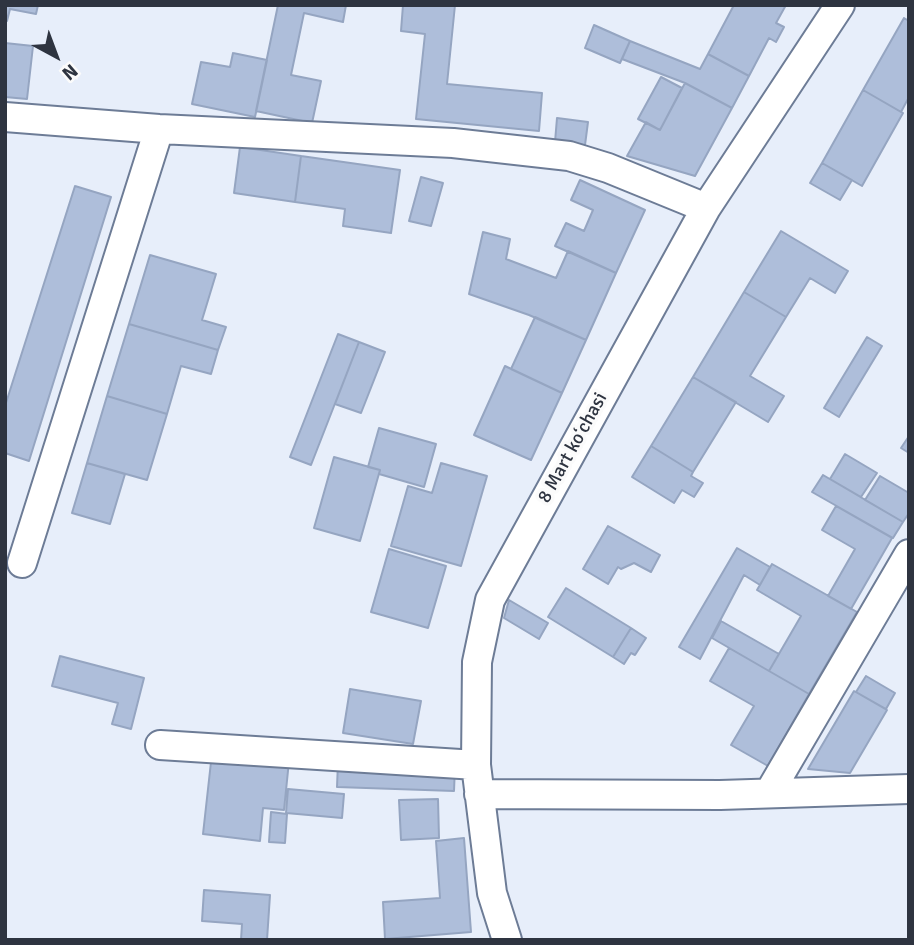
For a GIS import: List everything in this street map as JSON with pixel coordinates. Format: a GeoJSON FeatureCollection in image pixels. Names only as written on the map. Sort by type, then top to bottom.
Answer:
{"type":"FeatureCollection","features":[{"type":"Feature","properties":{"kind":"street","name":"8 Mart koʻchasi"},"geometry":{"type":"LineString","coordinates":[[507,940],[492,894],[476,765],[477,662],[490,600],[706,208],[839,5]]}},
{"type":"Feature","properties":{"kind":"street"},"geometry":{"type":"LineString","coordinates":[[5,117],[159,129],[453,143],[569,156],[608,168],[706,208]]}},
{"type":"Feature","properties":{"kind":"street"},"geometry":{"type":"LineString","coordinates":[[22,563],[159,129]]}},
{"type":"Feature","properties":{"kind":"street"},"geometry":{"type":"LineString","coordinates":[[769,793],[909,554]]}},
{"type":"Feature","properties":{"kind":"street"},"geometry":{"type":"LineString","coordinates":[[160,745],[476,765]]}},
{"type":"Feature","properties":{"kind":"street"},"geometry":{"type":"LineString","coordinates":[[479,794],[769,793],[909,789]]}},
{"type":"Feature","properties":{"kind":"building"},"geometry":{"type":"Polygon","coordinates":[[[5,5],[38,5],[36,14],[10,9],[7,21],[5,5]]]}},
{"type":"Feature","properties":{"kind":"building"},"geometry":{"type":"Polygon","coordinates":[[[278,5],[346,5],[343,22],[304,13],[291,75],[321,81],[312,123],[256,111],[278,5]]]}},
{"type":"Feature","properties":{"kind":"building"},"geometry":{"type":"Polygon","coordinates":[[[403,5],[455,5],[447,84],[542,93],[539,131],[416,119],[425,34],[401,31],[403,5]]]}},
{"type":"Feature","properties":{"kind":"building"},"geometry":{"type":"Polygon","coordinates":[[[734,5],[786,5],[776,23],[784,27],[776,42],[769,38],[749,76],[708,54],[734,5]]]}},
{"type":"Feature","properties":{"kind":"building"},"geometry":{"type":"Polygon","coordinates":[[[904,18],[909,21],[909,97],[901,112],[863,90],[904,18]]]}},
{"type":"Feature","properties":{"kind":"building"},"geometry":{"type":"Polygon","coordinates":[[[594,25],[630,41],[620,63],[585,48],[594,25]]]}},
{"type":"Feature","properties":{"kind":"building"},"geometry":{"type":"Polygon","coordinates":[[[630,41],[700,69],[708,54],[749,76],[732,108],[685,83],[622,59],[630,41]]]}},
{"type":"Feature","properties":{"kind":"building"},"geometry":{"type":"Polygon","coordinates":[[[5,43],[33,46],[27,99],[5,97],[5,43]]]}},
{"type":"Feature","properties":{"kind":"building"},"geometry":{"type":"Polygon","coordinates":[[[233,53],[267,60],[255,117],[192,104],[201,62],[230,67],[233,53]]]}},
{"type":"Feature","properties":{"kind":"building"},"geometry":{"type":"Polygon","coordinates":[[[661,77],[682,88],[660,130],[638,119],[661,77]]]}},
{"type":"Feature","properties":{"kind":"building"},"geometry":{"type":"Polygon","coordinates":[[[685,83],[732,108],[695,176],[627,156],[646,122],[660,130],[685,83]]]}},
{"type":"Feature","properties":{"kind":"building"},"geometry":{"type":"Polygon","coordinates":[[[863,90],[903,113],[862,186],[822,163],[863,90]]]}},
{"type":"Feature","properties":{"kind":"building"},"geometry":{"type":"Polygon","coordinates":[[[557,118],[588,122],[585,145],[555,142],[557,118]]]}},
{"type":"Feature","properties":{"kind":"building"},"geometry":{"type":"Polygon","coordinates":[[[240,147],[301,156],[295,202],[234,193],[240,147]]]}},
{"type":"Feature","properties":{"kind":"building"},"geometry":{"type":"Polygon","coordinates":[[[301,156],[400,170],[391,233],[343,226],[345,209],[295,202],[301,156]]]}},
{"type":"Feature","properties":{"kind":"building"},"geometry":{"type":"Polygon","coordinates":[[[822,163],[852,180],[840,200],[810,183],[822,163]]]}},
{"type":"Feature","properties":{"kind":"building"},"geometry":{"type":"Polygon","coordinates":[[[421,177],[443,183],[431,226],[409,221],[421,177]]]}},
{"type":"Feature","properties":{"kind":"building"},"geometry":{"type":"Polygon","coordinates":[[[580,180],[645,210],[616,273],[555,246],[566,223],[584,231],[593,210],[571,200],[580,180]]]}},
{"type":"Feature","properties":{"kind":"building"},"geometry":{"type":"Polygon","coordinates":[[[75,186],[111,197],[29,461],[5,453],[5,406],[75,186]]]}},
{"type":"Feature","properties":{"kind":"building"},"geometry":{"type":"Polygon","coordinates":[[[781,231],[848,271],[835,293],[810,278],[786,317],[744,292],[781,231]]]}},
{"type":"Feature","properties":{"kind":"building"},"geometry":{"type":"Polygon","coordinates":[[[483,232],[510,239],[506,259],[556,278],[568,251],[616,273],[586,340],[529,315],[469,294],[483,232]]]}},
{"type":"Feature","properties":{"kind":"building"},"geometry":{"type":"Polygon","coordinates":[[[150,255],[216,274],[202,320],[226,327],[218,350],[129,324],[150,255]]]}},
{"type":"Feature","properties":{"kind":"building"},"geometry":{"type":"Polygon","coordinates":[[[744,292],[786,317],[750,376],[784,396],[768,422],[693,377],[744,292]]]}},
{"type":"Feature","properties":{"kind":"building"},"geometry":{"type":"Polygon","coordinates":[[[535,317],[586,340],[562,393],[511,369],[535,317]]]}},
{"type":"Feature","properties":{"kind":"building"},"geometry":{"type":"Polygon","coordinates":[[[129,324],[218,350],[211,374],[181,366],[167,414],[107,396],[129,324]]]}},
{"type":"Feature","properties":{"kind":"building"},"geometry":{"type":"Polygon","coordinates":[[[338,334],[359,342],[311,465],[290,457],[338,334]]]}},
{"type":"Feature","properties":{"kind":"building"},"geometry":{"type":"Polygon","coordinates":[[[867,337],[882,346],[839,417],[824,408],[867,337]]]}},
{"type":"Feature","properties":{"kind":"building"},"geometry":{"type":"Polygon","coordinates":[[[359,342],[385,352],[361,413],[335,404],[359,342]]]}},
{"type":"Feature","properties":{"kind":"building"},"geometry":{"type":"Polygon","coordinates":[[[505,366],[562,393],[531,460],[474,435],[505,366]]]}},
{"type":"Feature","properties":{"kind":"building"},"geometry":{"type":"Polygon","coordinates":[[[693,377],[736,402],[693,472],[651,446],[693,377]]]}},
{"type":"Feature","properties":{"kind":"building"},"geometry":{"type":"Polygon","coordinates":[[[107,396],[167,414],[147,480],[87,463],[107,396]]]}},
{"type":"Feature","properties":{"kind":"building"},"geometry":{"type":"Polygon","coordinates":[[[379,428],[436,444],[424,487],[379,474],[380,470],[368,467],[379,428]]]}},
{"type":"Feature","properties":{"kind":"building"},"geometry":{"type":"Polygon","coordinates":[[[909,436],[909,453],[901,448],[909,436]]]}},
{"type":"Feature","properties":{"kind":"building"},"geometry":{"type":"Polygon","coordinates":[[[651,446],[693,472],[691,476],[703,483],[694,497],[682,490],[674,503],[632,477],[651,446]]]}},
{"type":"Feature","properties":{"kind":"building"},"geometry":{"type":"Polygon","coordinates":[[[845,454],[877,473],[861,497],[830,479],[845,454]]]}},
{"type":"Feature","properties":{"kind":"building"},"geometry":{"type":"Polygon","coordinates":[[[334,457],[380,470],[360,541],[314,528],[334,457]]]}},
{"type":"Feature","properties":{"kind":"building"},"geometry":{"type":"Polygon","coordinates":[[[87,463],[125,474],[110,524],[72,513],[87,463]]]}},
{"type":"Feature","properties":{"kind":"building"},"geometry":{"type":"Polygon","coordinates":[[[441,463],[487,476],[461,566],[391,546],[408,486],[432,493],[441,463]]]}},
{"type":"Feature","properties":{"kind":"building"},"geometry":{"type":"Polygon","coordinates":[[[823,475],[903,522],[893,538],[812,492],[823,475]]]}},
{"type":"Feature","properties":{"kind":"building"},"geometry":{"type":"Polygon","coordinates":[[[880,476],[909,493],[909,513],[903,522],[865,500],[880,476]]]}},
{"type":"Feature","properties":{"kind":"building"},"geometry":{"type":"Polygon","coordinates":[[[836,506],[892,538],[851,609],[828,596],[855,549],[822,530],[836,506]]]}},
{"type":"Feature","properties":{"kind":"building"},"geometry":{"type":"Polygon","coordinates":[[[608,526],[660,555],[651,572],[634,563],[621,569],[618,567],[608,584],[583,569],[608,526]]]}},
{"type":"Feature","properties":{"kind":"building"},"geometry":{"type":"Polygon","coordinates":[[[737,548],[770,567],[760,585],[744,575],[700,659],[679,647],[737,548]]]}},
{"type":"Feature","properties":{"kind":"building"},"geometry":{"type":"Polygon","coordinates":[[[389,549],[446,566],[428,628],[371,612],[389,549]]]}},
{"type":"Feature","properties":{"kind":"building"},"geometry":{"type":"Polygon","coordinates":[[[772,564],[857,612],[809,694],[769,671],[801,616],[757,590],[772,564]]]}},
{"type":"Feature","properties":{"kind":"building"},"geometry":{"type":"Polygon","coordinates":[[[566,588],[631,628],[613,657],[548,617],[566,588]]]}},
{"type":"Feature","properties":{"kind":"building"},"geometry":{"type":"Polygon","coordinates":[[[509,600],[548,623],[539,639],[504,618],[509,600]]]}},
{"type":"Feature","properties":{"kind":"building"},"geometry":{"type":"Polygon","coordinates":[[[721,621],[779,654],[769,671],[712,638],[721,621]]]}},
{"type":"Feature","properties":{"kind":"building"},"geometry":{"type":"Polygon","coordinates":[[[631,628],[646,638],[635,655],[631,653],[624,664],[613,657],[631,628]]]}},
{"type":"Feature","properties":{"kind":"building"},"geometry":{"type":"Polygon","coordinates":[[[729,648],[809,694],[768,766],[731,745],[754,706],[710,681],[729,648]]]}},
{"type":"Feature","properties":{"kind":"building"},"geometry":{"type":"Polygon","coordinates":[[[60,656],[144,678],[131,729],[112,724],[118,703],[52,686],[60,656]]]}},
{"type":"Feature","properties":{"kind":"building"},"geometry":{"type":"Polygon","coordinates":[[[866,676],[895,693],[886,709],[856,692],[866,676]]]}},
{"type":"Feature","properties":{"kind":"building"},"geometry":{"type":"Polygon","coordinates":[[[350,689],[421,701],[413,744],[343,733],[350,689]]]}},
{"type":"Feature","properties":{"kind":"building"},"geometry":{"type":"Polygon","coordinates":[[[854,691],[887,710],[850,773],[808,769],[854,691]]]}},
{"type":"Feature","properties":{"kind":"building"},"geometry":{"type":"Polygon","coordinates":[[[212,753],[289,761],[284,810],[263,808],[260,841],[203,834],[212,753]]]}},
{"type":"Feature","properties":{"kind":"building"},"geometry":{"type":"Polygon","coordinates":[[[338,762],[455,766],[454,791],[337,787],[338,762]]]}},
{"type":"Feature","properties":{"kind":"building"},"geometry":{"type":"Polygon","coordinates":[[[288,789],[344,794],[342,818],[286,813],[288,789]]]}},
{"type":"Feature","properties":{"kind":"building"},"geometry":{"type":"Polygon","coordinates":[[[438,799],[439,838],[401,840],[399,800],[438,799]]]}},
{"type":"Feature","properties":{"kind":"building"},"geometry":{"type":"Polygon","coordinates":[[[271,812],[287,814],[285,843],[269,842],[271,812]]]}},
{"type":"Feature","properties":{"kind":"building"},"geometry":{"type":"Polygon","coordinates":[[[464,838],[471,932],[385,939],[383,902],[440,898],[436,841],[464,838]]]}},
{"type":"Feature","properties":{"kind":"building"},"geometry":{"type":"Polygon","coordinates":[[[204,890],[270,895],[267,940],[241,940],[242,924],[202,921],[204,890]]]}}]}
